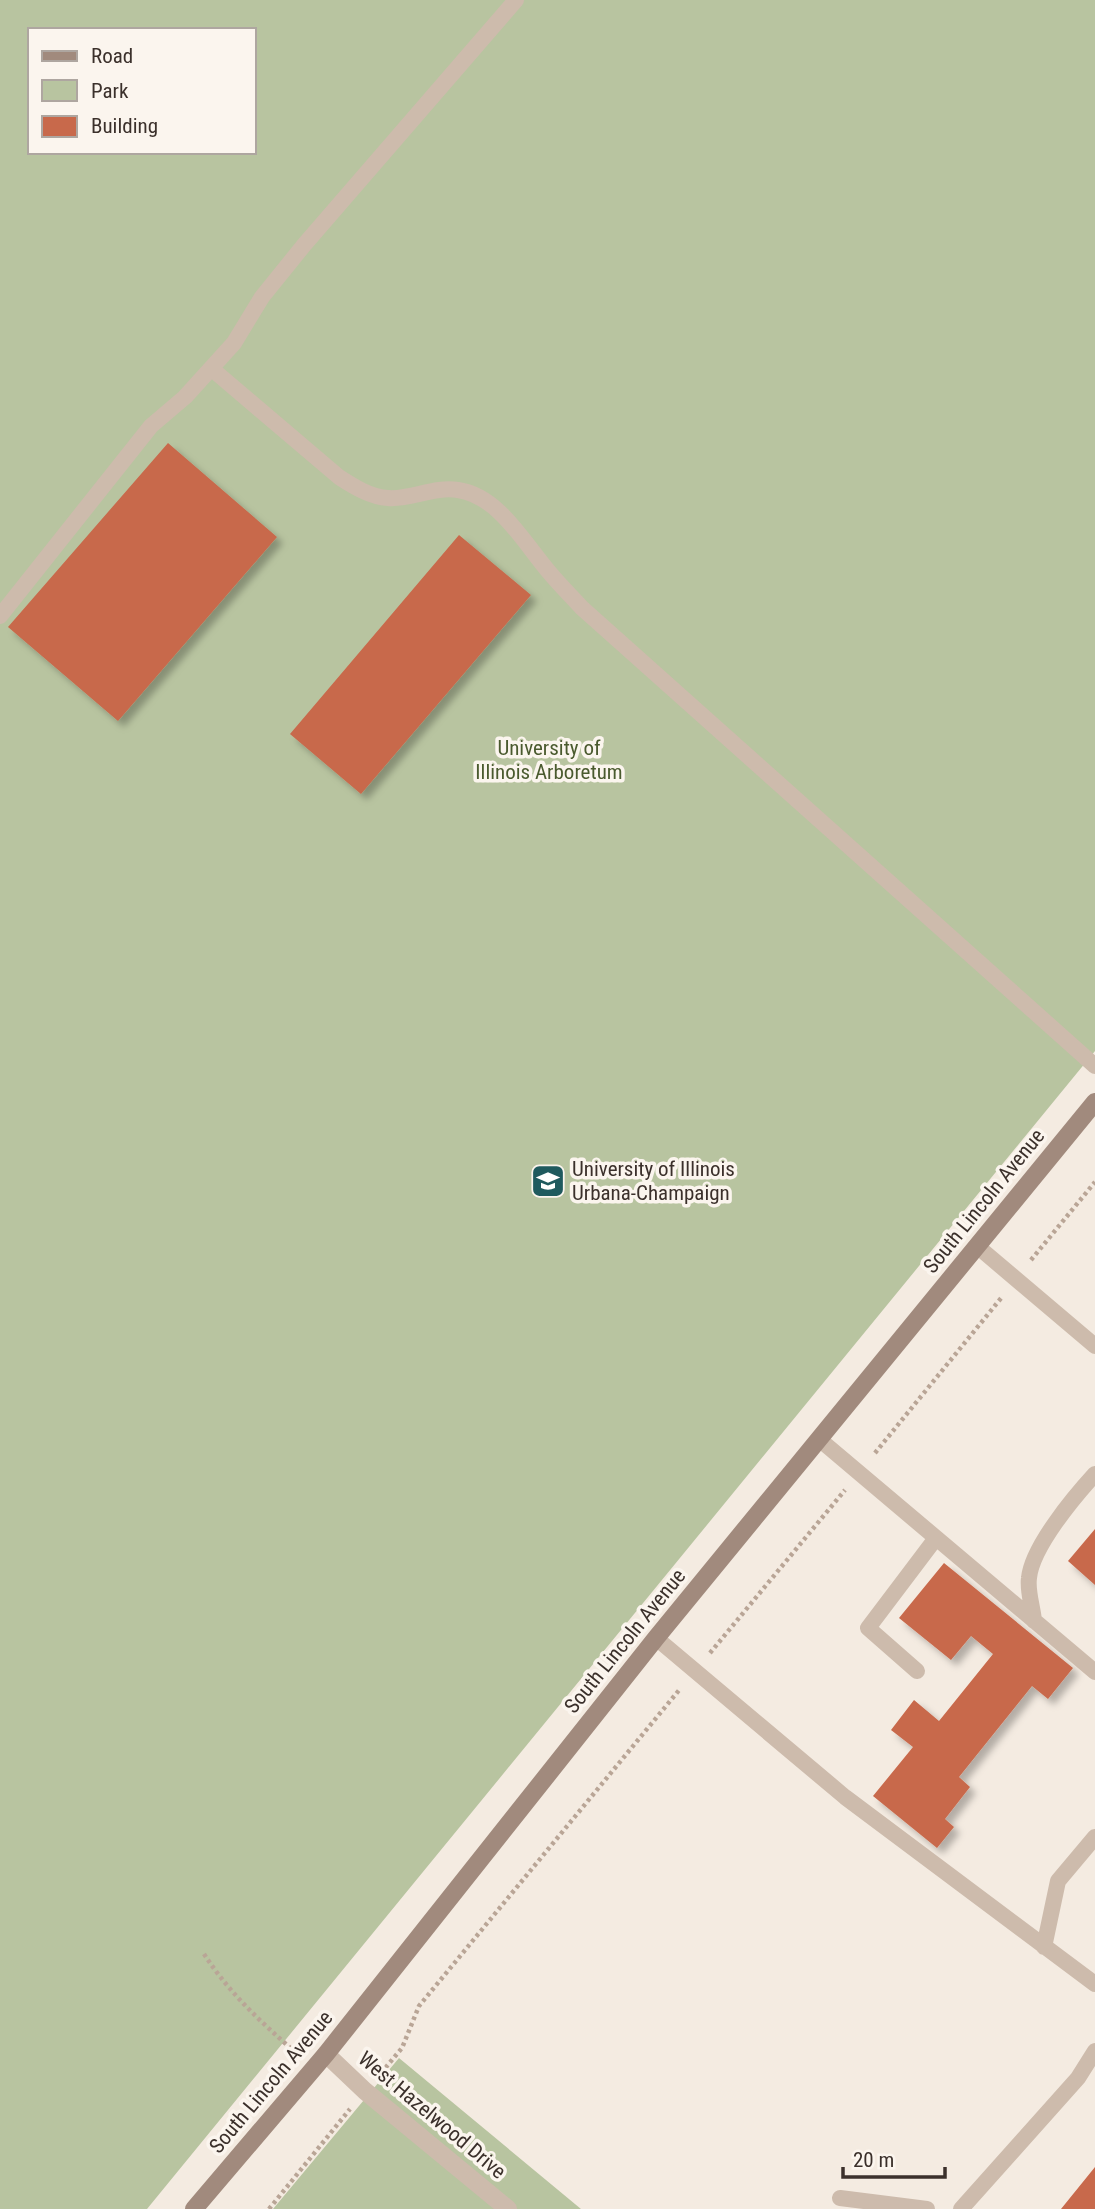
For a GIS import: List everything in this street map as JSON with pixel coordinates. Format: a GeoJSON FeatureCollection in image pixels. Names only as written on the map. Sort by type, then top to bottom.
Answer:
{"type":"FeatureCollection","features":[{"type":"Feature","properties":{"kind":"main road","name":"South Lincoln Avenue"},"geometry":{"type":"LineString","coordinates":[[194,2209],[326,2054],[656,1638],[1095,1102]]}},
{"type":"Feature","properties":{"kind":"street","name":"West Hazelwood Drive"},"geometry":{"type":"LineString","coordinates":[[326,2054],[365,2091],[508,2209]]}},
{"type":"Feature","properties":{"kind":"lane"},"geometry":{"type":"LineString","coordinates":[[0,617],[151,426],[212,369],[234,343],[262,298],[304,245],[516,0]]}},
{"type":"Feature","properties":{"kind":"lane"},"geometry":{"type":"LineString","coordinates":[[212,369],[339,477],[359,490],[388,498],[438,490],[458,490],[480,497],[503,515],[582,608],[1095,1066]]}},
{"type":"Feature","properties":{"kind":"lane"},"geometry":{"type":"LineString","coordinates":[[977,1246],[1095,1346]]}},
{"type":"Feature","properties":{"kind":"lane"},"geometry":{"type":"LineString","coordinates":[[818,1439],[1095,1672]]}},
{"type":"Feature","properties":{"kind":"lane"},"geometry":{"type":"LineString","coordinates":[[1034,1621],[1028,1578],[1040,1546],[1095,1474]]}},
{"type":"Feature","properties":{"kind":"lane"},"geometry":{"type":"LineString","coordinates":[[917,1671],[868,1628],[936,1538]]}},
{"type":"Feature","properties":{"kind":"lane"},"geometry":{"type":"LineString","coordinates":[[656,1638],[845,1797],[1095,1983]]}},
{"type":"Feature","properties":{"kind":"lane"},"geometry":{"type":"LineString","coordinates":[[1044,1947],[1058,1881],[1095,1837]]}},
{"type":"Feature","properties":{"kind":"lane"},"geometry":{"type":"LineString","coordinates":[[961,2209],[1078,2077],[1095,2051]]}},
{"type":"Feature","properties":{"kind":"lane"},"geometry":{"type":"LineString","coordinates":[[840,2198],[927,2209]]}},
{"type":"Feature","properties":{"kind":"path"},"geometry":{"type":"LineString","coordinates":[[389,2064],[402,2048],[419,2006],[1095,1182]]}},
{"type":"Feature","properties":{"kind":"path"},"geometry":{"type":"LineString","coordinates":[[204,1954],[223,1983],[247,2010]]}},
{"type":"Feature","properties":{"kind":"path"},"geometry":{"type":"LineString","coordinates":[[269,2209],[346,2114]]}},
{"type":"Feature","properties":{"kind":"green space","name":"University of Illinois Arboretum"},"geometry":{"type":"Polygon","coordinates":[[[0,0],[1095,0],[1095,1051],[147,2209],[0,2209],[0,0]]]}},
{"type":"Feature","properties":{"kind":"green space"},"geometry":{"type":"Polygon","coordinates":[[[399,2058],[581,2209],[273,2209],[399,2058]]]}},
{"type":"Feature","properties":{"kind":"building"},"geometry":{"type":"Polygon","coordinates":[[[168,443],[277,537],[118,721],[8,627],[168,443]]]}},
{"type":"Feature","properties":{"kind":"building"},"geometry":{"type":"Polygon","coordinates":[[[459,535],[531,595],[361,794],[290,734],[459,535]]]}},
{"type":"Feature","properties":{"kind":"building"},"geometry":{"type":"Polygon","coordinates":[[[1095,1529],[1095,1585],[1068,1561],[1095,1529]]]}},
{"type":"Feature","properties":{"kind":"building"},"geometry":{"type":"Polygon","coordinates":[[[944,1563],[1073,1668],[1048,1699],[1032,1686],[959,1777],[970,1787],[945,1819],[954,1827],[937,1848],[873,1796],[913,1747],[891,1730],[914,1700],[939,1721],[993,1654],[971,1636],[951,1660],[899,1618],[944,1563]]]}},
{"type":"Feature","properties":{"kind":"building"},"geometry":{"type":"Polygon","coordinates":[[[1095,2167],[1095,2209],[1061,2209],[1095,2167]]]}},
{"type":"Feature","properties":{"kind":"place","name":"University of Illinois Urbana-Champaign"},"geometry":{"type":"Point","coordinates":[548,1181]}}]}
